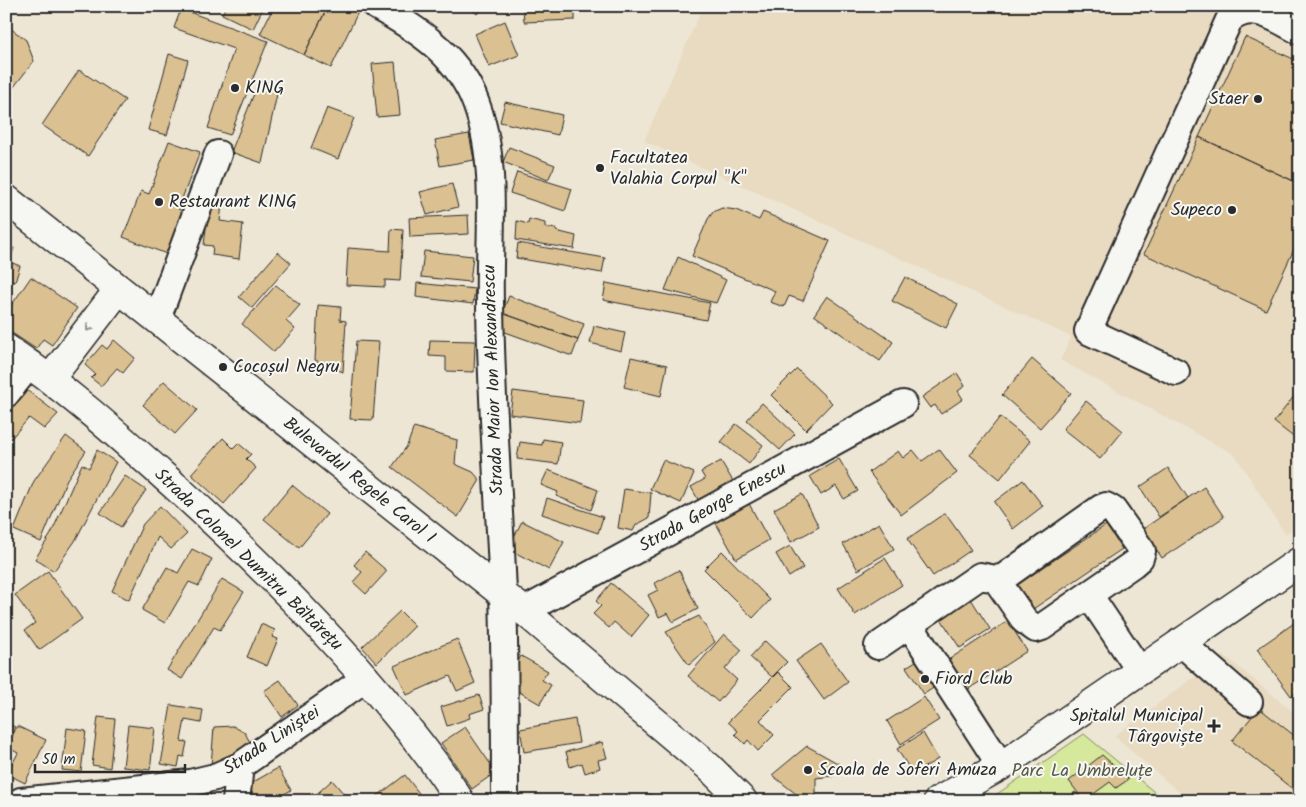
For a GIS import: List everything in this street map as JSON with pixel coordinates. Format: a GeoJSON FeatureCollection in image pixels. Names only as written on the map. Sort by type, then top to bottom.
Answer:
{"type":"FeatureCollection","features":[{"type":"Feature","properties":{"kind":"main road","name":"Bulevardul Regele Carol I"},"geometry":{"type":"LineString","coordinates":[[6,199],[524,611],[709,767],[744,801]]}},
{"type":"Feature","properties":{"kind":"main road"},"geometry":{"type":"LineString","coordinates":[[22,363],[119,289]]}},
{"type":"Feature","properties":{"kind":"main road","name":"Strada Colonel Dumitru Băltărețu"},"geometry":{"type":"LineString","coordinates":[[22,363],[101,421],[226,533],[314,620],[366,678],[438,767],[460,801]]}},
{"type":"Feature","properties":{"kind":"main road"},"geometry":{"type":"LineString","coordinates":[[957,801],[997,769],[1180,642],[1297,569]]}},
{"type":"Feature","properties":{"kind":"main road","name":"Bulevardul Regele Carol I"},"geometry":{"type":"LineString","coordinates":[[709,767],[765,801]]}},
{"type":"Feature","properties":{"kind":"main road"},"geometry":{"type":"LineString","coordinates":[[938,801],[997,769]]}},
{"type":"Feature","properties":{"kind":"street","name":"Strada Maior Ion Alexandrescu"},"geometry":{"type":"LineString","coordinates":[[376,6],[408,24],[438,46],[460,71],[473,96],[484,128],[490,195],[490,302],[503,594],[505,801]]}},
{"type":"Feature","properties":{"kind":"street"},"geometry":{"type":"LineString","coordinates":[[1176,372],[1088,331],[1229,20],[1237,12],[1247,9],[1258,10],[1300,31]]}},
{"type":"Feature","properties":{"kind":"street"},"geometry":{"type":"LineString","coordinates":[[157,319],[218,154]]}},
{"type":"Feature","properties":{"kind":"street"},"geometry":{"type":"LineString","coordinates":[[6,394],[22,363]]}},
{"type":"Feature","properties":{"kind":"street","name":"Strada George Enescu"},"geometry":{"type":"LineString","coordinates":[[524,611],[903,404]]}},
{"type":"Feature","properties":{"kind":"street"},"geometry":{"type":"LineString","coordinates":[[878,646],[980,576],[996,579],[1004,577],[1106,506],[1120,518],[1142,551],[1140,558],[1089,595],[1036,629],[1026,621],[996,579]]}},
{"type":"Feature","properties":{"kind":"street"},"geometry":{"type":"LineString","coordinates":[[1089,595],[1140,670]]}},
{"type":"Feature","properties":{"kind":"street"},"geometry":{"type":"LineString","coordinates":[[909,624],[997,769]]}},
{"type":"Feature","properties":{"kind":"street"},"geometry":{"type":"LineString","coordinates":[[1180,642],[1249,702]]}},
{"type":"Feature","properties":{"kind":"street","name":"Strada Liniștei"},"geometry":{"type":"LineString","coordinates":[[21,801],[200,781],[223,774],[240,766],[366,678]]}},
{"type":"Feature","properties":{"kind":"street"},"geometry":{"type":"LineString","coordinates":[[236,801],[240,766]]}},
{"type":"Feature","properties":{"kind":"shaded area"},"geometry":{"type":"Polygon","coordinates":[[[703,6],[1300,6],[1300,524],[1285,534],[1235,455],[1060,360],[1071,337],[644,141],[703,6]]]}},
{"type":"Feature","properties":{"kind":"shaded area","name":"Spitalul Municipal Târgoviște"},"geometry":{"type":"Polygon","coordinates":[[[1224,655],[1300,717],[1300,801],[1189,801],[1114,736],[1224,655]]]}},
{"type":"Feature","properties":{"kind":"green space","name":"Parc La Umbreluțe"},"geometry":{"type":"Polygon","coordinates":[[[1084,734],[1165,801],[987,801],[1084,734]]]}},
{"type":"Feature","properties":{"kind":"building"},"geometry":{"type":"Polygon","coordinates":[[[226,6],[264,6],[253,29],[222,14],[226,6]]]}},
{"type":"Feature","properties":{"kind":"building"},"geometry":{"type":"Polygon","coordinates":[[[274,6],[328,6],[304,55],[260,34],[274,6]]]}},
{"type":"Feature","properties":{"kind":"building"},"geometry":{"type":"Polygon","coordinates":[[[328,6],[347,6],[358,12],[331,68],[304,55],[328,6]]]}},
{"type":"Feature","properties":{"kind":"building"},"geometry":{"type":"Polygon","coordinates":[[[456,6],[466,6],[462,11],[456,6]]]}},
{"type":"Feature","properties":{"kind":"building"},"geometry":{"type":"Polygon","coordinates":[[[468,6],[485,6],[477,14],[468,6]]]}},
{"type":"Feature","properties":{"kind":"building"},"geometry":{"type":"Polygon","coordinates":[[[523,6],[575,6],[575,20],[524,22],[523,6]]]}},
{"type":"Feature","properties":{"kind":"building","name":"KING"},"geometry":{"type":"Polygon","coordinates":[[[181,9],[268,41],[230,135],[208,128],[234,49],[174,28],[181,9]]]}},
{"type":"Feature","properties":{"kind":"building"},"geometry":{"type":"Polygon","coordinates":[[[505,21],[519,55],[489,67],[475,34],[505,21]]]}},
{"type":"Feature","properties":{"kind":"building"},"geometry":{"type":"Polygon","coordinates":[[[6,25],[26,40],[34,61],[6,97],[6,25]]]}},
{"type":"Feature","properties":{"kind":"building","name":"Staer"},"geometry":{"type":"Polygon","coordinates":[[[1245,37],[1300,62],[1300,184],[1199,137],[1245,37]]]}},
{"type":"Feature","properties":{"kind":"building"},"geometry":{"type":"Polygon","coordinates":[[[169,54],[188,60],[167,135],[148,130],[169,54]]]}},
{"type":"Feature","properties":{"kind":"building"},"geometry":{"type":"Polygon","coordinates":[[[395,62],[400,115],[377,117],[372,64],[395,62]]]}},
{"type":"Feature","properties":{"kind":"building"},"geometry":{"type":"Polygon","coordinates":[[[79,70],[125,100],[88,156],[42,125],[79,70]]]}},
{"type":"Feature","properties":{"kind":"building"},"geometry":{"type":"Polygon","coordinates":[[[259,81],[279,85],[262,163],[231,152],[259,81]]]}},
{"type":"Feature","properties":{"kind":"building"},"geometry":{"type":"Polygon","coordinates":[[[505,102],[562,115],[558,135],[500,122],[505,102]]]}},
{"type":"Feature","properties":{"kind":"building"},"geometry":{"type":"Polygon","coordinates":[[[327,108],[354,118],[338,159],[311,148],[327,108]]]}},
{"type":"Feature","properties":{"kind":"building"},"geometry":{"type":"Polygon","coordinates":[[[469,134],[474,160],[440,166],[435,140],[469,134]]]}},
{"type":"Feature","properties":{"kind":"building","name":"Supeco"},"geometry":{"type":"Polygon","coordinates":[[[1199,137],[1300,184],[1300,236],[1266,310],[1144,254],[1199,137]]]}},
{"type":"Feature","properties":{"kind":"building","name":"Restaurant KING"},"geometry":{"type":"Polygon","coordinates":[[[169,141],[200,152],[178,209],[185,212],[169,255],[123,237],[141,191],[149,194],[169,141]]]}},
{"type":"Feature","properties":{"kind":"building"},"geometry":{"type":"Polygon","coordinates":[[[509,147],[555,165],[548,180],[503,162],[509,147]]]}},
{"type":"Feature","properties":{"kind":"building"},"geometry":{"type":"Polygon","coordinates":[[[517,172],[572,189],[565,211],[510,193],[517,172]]]}},
{"type":"Feature","properties":{"kind":"building"},"geometry":{"type":"Polygon","coordinates":[[[452,184],[458,207],[427,215],[420,192],[452,184]]]}},
{"type":"Feature","properties":{"kind":"building"},"geometry":{"type":"Polygon","coordinates":[[[209,203],[222,205],[220,221],[243,224],[239,259],[212,255],[213,246],[204,245],[209,203]]]}},
{"type":"Feature","properties":{"kind":"building"},"geometry":{"type":"Polygon","coordinates":[[[722,208],[736,210],[759,220],[763,212],[830,241],[803,301],[789,296],[784,307],[770,302],[775,291],[692,256],[708,219],[713,212],[722,208]]]}},
{"type":"Feature","properties":{"kind":"building"},"geometry":{"type":"Polygon","coordinates":[[[468,215],[469,234],[410,237],[409,218],[468,215]]]}},
{"type":"Feature","properties":{"kind":"building"},"geometry":{"type":"Polygon","coordinates":[[[529,219],[545,223],[545,227],[556,229],[556,231],[576,236],[574,249],[516,240],[517,221],[528,224],[529,219]]]}},
{"type":"Feature","properties":{"kind":"building"},"geometry":{"type":"Polygon","coordinates":[[[391,229],[403,230],[400,281],[385,280],[385,287],[346,285],[348,248],[390,251],[391,229]]]}},
{"type":"Feature","properties":{"kind":"building"},"geometry":{"type":"Polygon","coordinates":[[[518,243],[605,258],[602,273],[516,258],[518,243]]]}},
{"type":"Feature","properties":{"kind":"building"},"geometry":{"type":"Polygon","coordinates":[[[6,245],[14,248],[10,262],[20,266],[15,282],[6,279],[6,245]]]}},
{"type":"Feature","properties":{"kind":"building"},"geometry":{"type":"Polygon","coordinates":[[[424,251],[473,256],[470,282],[421,277],[424,251]]]}},
{"type":"Feature","properties":{"kind":"building"},"geometry":{"type":"Polygon","coordinates":[[[278,252],[291,263],[252,308],[239,297],[278,252]]]}},
{"type":"Feature","properties":{"kind":"building"},"geometry":{"type":"Polygon","coordinates":[[[678,257],[726,280],[716,303],[665,290],[678,257]]]}},
{"type":"Feature","properties":{"kind":"building"},"geometry":{"type":"Polygon","coordinates":[[[31,277],[77,308],[52,345],[43,339],[36,349],[6,329],[6,313],[31,277]]]}},
{"type":"Feature","properties":{"kind":"building"},"geometry":{"type":"Polygon","coordinates":[[[905,277],[958,304],[946,328],[892,301],[905,277]]]}},
{"type":"Feature","properties":{"kind":"building"},"geometry":{"type":"Polygon","coordinates":[[[417,283],[475,289],[473,304],[416,297],[417,283]]]}},
{"type":"Feature","properties":{"kind":"building"},"geometry":{"type":"Polygon","coordinates":[[[606,283],[710,303],[706,320],[603,300],[606,283]]]}},
{"type":"Feature","properties":{"kind":"building"},"geometry":{"type":"Polygon","coordinates":[[[276,285],[300,305],[286,321],[295,329],[274,352],[242,324],[276,285]]]}},
{"type":"Feature","properties":{"kind":"building"},"geometry":{"type":"Polygon","coordinates":[[[6,291],[12,293],[6,302],[6,291]]]}},
{"type":"Feature","properties":{"kind":"building"},"geometry":{"type":"Polygon","coordinates":[[[509,296],[584,324],[578,340],[502,313],[509,296]]]}},
{"type":"Feature","properties":{"kind":"building"},"geometry":{"type":"Polygon","coordinates":[[[827,296],[893,342],[880,361],[814,315],[827,296]]]}},
{"type":"Feature","properties":{"kind":"building"},"geometry":{"type":"Polygon","coordinates":[[[318,305],[341,307],[340,320],[346,321],[343,372],[315,360],[318,305]]]}},
{"type":"Feature","properties":{"kind":"building"},"geometry":{"type":"Polygon","coordinates":[[[502,313],[578,340],[572,356],[497,329],[502,313]]]}},
{"type":"Feature","properties":{"kind":"building"},"geometry":{"type":"Polygon","coordinates":[[[594,326],[625,333],[621,351],[590,343],[594,326]]]}},
{"type":"Feature","properties":{"kind":"building"},"geometry":{"type":"Polygon","coordinates":[[[114,340],[135,358],[123,373],[117,368],[101,386],[91,378],[95,374],[85,365],[102,345],[107,349],[114,340]]]}},
{"type":"Feature","properties":{"kind":"building"},"geometry":{"type":"Polygon","coordinates":[[[430,340],[475,341],[474,372],[446,371],[446,357],[429,356],[430,340]]]}},
{"type":"Feature","properties":{"kind":"building"},"geometry":{"type":"Polygon","coordinates":[[[356,341],[379,342],[373,420],[350,419],[356,341]]]}},
{"type":"Feature","properties":{"kind":"building"},"geometry":{"type":"Polygon","coordinates":[[[631,357],[667,365],[661,396],[624,387],[631,357]]]}},
{"type":"Feature","properties":{"kind":"building"},"geometry":{"type":"Polygon","coordinates":[[[1032,359],[1071,393],[1040,428],[1002,395],[1032,359]]]}},
{"type":"Feature","properties":{"kind":"building"},"geometry":{"type":"Polygon","coordinates":[[[797,369],[832,403],[806,430],[771,395],[797,369]]]}},
{"type":"Feature","properties":{"kind":"building"},"geometry":{"type":"Polygon","coordinates":[[[957,373],[965,386],[958,391],[963,399],[941,414],[935,405],[930,408],[922,397],[957,373]]]}},
{"type":"Feature","properties":{"kind":"building"},"geometry":{"type":"Polygon","coordinates":[[[164,381],[197,410],[175,434],[143,405],[164,381]]]}},
{"type":"Feature","properties":{"kind":"building"},"geometry":{"type":"Polygon","coordinates":[[[24,388],[58,414],[44,429],[29,418],[6,444],[6,411],[24,388]]]}},
{"type":"Feature","properties":{"kind":"building"},"geometry":{"type":"Polygon","coordinates":[[[513,391],[583,400],[580,423],[510,414],[513,391]]]}},
{"type":"Feature","properties":{"kind":"building"},"geometry":{"type":"Polygon","coordinates":[[[1295,395],[1300,398],[1300,434],[1296,439],[1274,422],[1295,395]]]}},
{"type":"Feature","properties":{"kind":"building"},"geometry":{"type":"Polygon","coordinates":[[[1086,401],[1123,431],[1100,459],[1063,429],[1086,401]]]}},
{"type":"Feature","properties":{"kind":"building"},"geometry":{"type":"Polygon","coordinates":[[[762,403],[795,434],[780,450],[747,420],[762,403]]]}},
{"type":"Feature","properties":{"kind":"building"},"geometry":{"type":"Polygon","coordinates":[[[1000,417],[1030,441],[1000,479],[970,455],[1000,417]]]}},
{"type":"Feature","properties":{"kind":"building"},"geometry":{"type":"Polygon","coordinates":[[[736,424],[763,445],[749,464],[721,442],[736,424]]]}},
{"type":"Feature","properties":{"kind":"building"},"geometry":{"type":"Polygon","coordinates":[[[414,427],[457,440],[455,464],[473,472],[480,480],[458,517],[392,467],[407,446],[414,427]]]}},
{"type":"Feature","properties":{"kind":"building"},"geometry":{"type":"Polygon","coordinates":[[[66,436],[86,451],[67,479],[41,542],[14,530],[34,481],[66,436]]]}},
{"type":"Feature","properties":{"kind":"building"},"geometry":{"type":"Polygon","coordinates":[[[223,438],[233,448],[238,443],[251,454],[246,459],[256,468],[224,504],[191,474],[223,438]]]}},
{"type":"Feature","properties":{"kind":"building"},"geometry":{"type":"Polygon","coordinates":[[[543,439],[561,442],[558,464],[517,459],[520,442],[542,445],[543,439]]]}},
{"type":"Feature","properties":{"kind":"building"},"geometry":{"type":"Polygon","coordinates":[[[939,449],[957,473],[901,515],[869,472],[898,451],[903,458],[913,450],[922,461],[939,449]]]}},
{"type":"Feature","properties":{"kind":"building"},"geometry":{"type":"Polygon","coordinates":[[[97,450],[116,462],[75,541],[54,571],[35,559],[51,534],[82,464],[89,468],[97,450]]]}},
{"type":"Feature","properties":{"kind":"building"},"geometry":{"type":"Polygon","coordinates":[[[839,459],[858,491],[844,499],[836,486],[821,495],[810,476],[839,459]]]}},
{"type":"Feature","properties":{"kind":"building"},"geometry":{"type":"Polygon","coordinates":[[[663,460],[694,473],[681,503],[650,489],[663,460]]]}},
{"type":"Feature","properties":{"kind":"building"},"geometry":{"type":"Polygon","coordinates":[[[721,461],[734,483],[700,503],[691,487],[705,479],[701,472],[721,461]]]}},
{"type":"Feature","properties":{"kind":"building"},"geometry":{"type":"Polygon","coordinates":[[[1168,468],[1188,498],[1159,517],[1140,487],[1168,468]]]}},
{"type":"Feature","properties":{"kind":"building"},"geometry":{"type":"Polygon","coordinates":[[[548,470],[598,490],[591,510],[556,496],[558,492],[541,485],[548,470]]]}},
{"type":"Feature","properties":{"kind":"building"},"geometry":{"type":"Polygon","coordinates":[[[125,476],[146,490],[121,527],[100,513],[125,476]]]}},
{"type":"Feature","properties":{"kind":"building"},"geometry":{"type":"Polygon","coordinates":[[[1023,480],[1043,506],[1013,529],[994,502],[1023,480]]]}},
{"type":"Feature","properties":{"kind":"building"},"geometry":{"type":"Polygon","coordinates":[[[292,485],[327,514],[299,548],[264,519],[292,485]]]}},
{"type":"Feature","properties":{"kind":"building"},"geometry":{"type":"Polygon","coordinates":[[[1204,487],[1224,517],[1162,558],[1143,529],[1204,487]]]}},
{"type":"Feature","properties":{"kind":"building"},"geometry":{"type":"Polygon","coordinates":[[[624,489],[651,493],[649,518],[636,525],[633,531],[618,528],[624,489]]]}},
{"type":"Feature","properties":{"kind":"building"},"geometry":{"type":"Polygon","coordinates":[[[802,494],[819,527],[791,542],[774,509],[802,494]]]}},
{"type":"Feature","properties":{"kind":"building"},"geometry":{"type":"Polygon","coordinates":[[[547,498],[603,517],[598,533],[542,514],[547,498]]]}},
{"type":"Feature","properties":{"kind":"building"},"geometry":{"type":"Polygon","coordinates":[[[748,502],[769,540],[736,559],[714,520],[748,502]]]}},
{"type":"Feature","properties":{"kind":"building"},"geometry":{"type":"Polygon","coordinates":[[[160,506],[187,534],[171,549],[158,537],[129,600],[112,591],[143,524],[160,506]]]}},
{"type":"Feature","properties":{"kind":"building"},"geometry":{"type":"Polygon","coordinates":[[[945,513],[971,550],[933,576],[907,539],[945,513]]]}},
{"type":"Feature","properties":{"kind":"building"},"geometry":{"type":"Polygon","coordinates":[[[522,521],[564,542],[549,570],[508,549],[522,521]]]}},
{"type":"Feature","properties":{"kind":"building"},"geometry":{"type":"Polygon","coordinates":[[[879,523],[894,549],[858,570],[843,544],[879,523]]]}},
{"type":"Feature","properties":{"kind":"building"},"geometry":{"type":"Polygon","coordinates":[[[1106,525],[1122,549],[1033,609],[1017,585],[1106,525]]]}},
{"type":"Feature","properties":{"kind":"building"},"geometry":{"type":"Polygon","coordinates":[[[790,546],[803,568],[789,577],[776,554],[790,546]]]}},
{"type":"Feature","properties":{"kind":"building"},"geometry":{"type":"Polygon","coordinates":[[[192,549],[212,559],[199,586],[189,582],[165,623],[142,610],[167,567],[178,573],[192,549]]]}},
{"type":"Feature","properties":{"kind":"building"},"geometry":{"type":"Polygon","coordinates":[[[722,551],[770,600],[753,618],[704,569],[722,551]]]}},
{"type":"Feature","properties":{"kind":"building"},"geometry":{"type":"Polygon","coordinates":[[[365,552],[387,571],[366,594],[353,582],[362,572],[354,565],[365,552]]]}},
{"type":"Feature","properties":{"kind":"building"},"geometry":{"type":"Polygon","coordinates":[[[885,558],[902,585],[855,615],[838,588],[885,558]]]}},
{"type":"Feature","properties":{"kind":"building"},"geometry":{"type":"Polygon","coordinates":[[[679,570],[698,609],[673,622],[668,613],[659,617],[648,595],[658,590],[655,583],[679,570]]]}},
{"type":"Feature","properties":{"kind":"building"},"geometry":{"type":"Polygon","coordinates":[[[48,571],[82,619],[39,650],[25,630],[35,623],[15,595],[48,571]]]}},
{"type":"Feature","properties":{"kind":"building"},"geometry":{"type":"Polygon","coordinates":[[[222,579],[244,592],[220,630],[214,627],[182,679],[167,670],[222,579]]]}},
{"type":"Feature","properties":{"kind":"building"},"geometry":{"type":"Polygon","coordinates":[[[611,583],[649,615],[631,637],[614,622],[609,628],[593,614],[601,606],[596,601],[611,583]]]}},
{"type":"Feature","properties":{"kind":"building"},"geometry":{"type":"Polygon","coordinates":[[[971,599],[990,629],[960,648],[941,619],[971,599]]]}},
{"type":"Feature","properties":{"kind":"building"},"geometry":{"type":"Polygon","coordinates":[[[400,611],[415,626],[377,663],[362,647],[400,611]]]}},
{"type":"Feature","properties":{"kind":"building"},"geometry":{"type":"Polygon","coordinates":[[[699,616],[715,642],[689,665],[666,632],[699,616]]]}},
{"type":"Feature","properties":{"kind":"building"},"geometry":{"type":"Polygon","coordinates":[[[1300,619],[1300,690],[1291,696],[1257,649],[1300,619]]]}},
{"type":"Feature","properties":{"kind":"building"},"geometry":{"type":"Polygon","coordinates":[[[1008,621],[1027,651],[964,692],[945,662],[1008,621]]]}},
{"type":"Feature","properties":{"kind":"building"},"geometry":{"type":"Polygon","coordinates":[[[261,624],[275,630],[272,637],[278,639],[267,666],[247,657],[261,624]]]}},
{"type":"Feature","properties":{"kind":"building"},"geometry":{"type":"Polygon","coordinates":[[[724,634],[742,650],[725,669],[737,680],[718,702],[688,676],[724,634]]]}},
{"type":"Feature","properties":{"kind":"building"},"geometry":{"type":"Polygon","coordinates":[[[457,639],[475,683],[457,691],[450,676],[407,695],[394,666],[457,639]]]}},
{"type":"Feature","properties":{"kind":"building"},"geometry":{"type":"Polygon","coordinates":[[[765,641],[787,662],[772,677],[750,657],[765,641]]]}},
{"type":"Feature","properties":{"kind":"building"},"geometry":{"type":"Polygon","coordinates":[[[821,644],[848,682],[824,700],[796,661],[821,644]]]}},
{"type":"Feature","properties":{"kind":"building"},"geometry":{"type":"Polygon","coordinates":[[[521,656],[548,671],[542,680],[551,685],[540,704],[516,690],[520,684],[509,677],[521,656]]]}},
{"type":"Feature","properties":{"kind":"building"},"geometry":{"type":"Polygon","coordinates":[[[921,658],[938,685],[924,694],[906,667],[921,658]]]}},
{"type":"Feature","properties":{"kind":"building"},"geometry":{"type":"Polygon","coordinates":[[[778,672],[793,687],[760,720],[774,735],[758,751],[748,740],[745,744],[735,734],[738,731],[728,722],[778,672]]]}},
{"type":"Feature","properties":{"kind":"building"},"geometry":{"type":"Polygon","coordinates":[[[280,680],[298,705],[282,717],[264,691],[280,680]]]}},
{"type":"Feature","properties":{"kind":"building"},"geometry":{"type":"Polygon","coordinates":[[[479,695],[484,709],[469,714],[470,718],[447,726],[441,707],[479,695]]]}},
{"type":"Feature","properties":{"kind":"building"},"geometry":{"type":"Polygon","coordinates":[[[924,697],[939,720],[901,744],[887,721],[924,697]]]}},
{"type":"Feature","properties":{"kind":"building"},"geometry":{"type":"Polygon","coordinates":[[[171,705],[203,710],[201,723],[185,720],[181,741],[187,742],[184,757],[180,756],[178,767],[161,764],[171,705]]]}},
{"type":"Feature","properties":{"kind":"building"},"geometry":{"type":"Polygon","coordinates":[[[1259,708],[1300,740],[1300,795],[1232,741],[1259,708]]]}},
{"type":"Feature","properties":{"kind":"building"},"geometry":{"type":"Polygon","coordinates":[[[98,717],[115,719],[110,768],[92,765],[98,717]]]}},
{"type":"Feature","properties":{"kind":"building"},"geometry":{"type":"Polygon","coordinates":[[[575,719],[579,743],[524,752],[520,729],[575,719]]]}},
{"type":"Feature","properties":{"kind":"building"},"geometry":{"type":"Polygon","coordinates":[[[6,723],[15,727],[6,745],[6,723]]]}},
{"type":"Feature","properties":{"kind":"building"},"geometry":{"type":"Polygon","coordinates":[[[128,725],[155,728],[150,770],[123,767],[128,725]]]}},
{"type":"Feature","properties":{"kind":"building"},"geometry":{"type":"Polygon","coordinates":[[[17,726],[46,740],[25,783],[7,774],[18,753],[7,747],[17,726]]]}},
{"type":"Feature","properties":{"kind":"building"},"geometry":{"type":"Polygon","coordinates":[[[233,726],[245,733],[252,746],[211,766],[214,727],[233,726]]]}},
{"type":"Feature","properties":{"kind":"building"},"geometry":{"type":"Polygon","coordinates":[[[465,727],[496,772],[472,789],[441,743],[465,727]]]}},
{"type":"Feature","properties":{"kind":"building"},"geometry":{"type":"Polygon","coordinates":[[[67,728],[86,731],[81,772],[62,770],[67,728]]]}},
{"type":"Feature","properties":{"kind":"building"},"geometry":{"type":"Polygon","coordinates":[[[923,733],[938,759],[913,774],[897,749],[923,733]]]}},
{"type":"Feature","properties":{"kind":"building"},"geometry":{"type":"Polygon","coordinates":[[[602,742],[607,758],[598,760],[600,768],[585,773],[582,763],[570,767],[566,752],[602,742]]]}},
{"type":"Feature","properties":{"kind":"building","name":"Scoala de Soferi Amuza"},"geometry":{"type":"Polygon","coordinates":[[[807,746],[841,765],[833,776],[816,778],[816,795],[812,801],[805,801],[772,775],[807,746]]]}},
{"type":"Feature","properties":{"kind":"building"},"geometry":{"type":"Polygon","coordinates":[[[1102,755],[1129,779],[1116,788],[1110,782],[1084,801],[1069,781],[1102,755]]]}},
{"type":"Feature","properties":{"kind":"building"},"geometry":{"type":"Polygon","coordinates":[[[278,768],[291,790],[273,801],[257,801],[248,785],[278,768]]]}},
{"type":"Feature","properties":{"kind":"building"},"geometry":{"type":"Polygon","coordinates":[[[405,775],[425,801],[371,801],[405,775]]]}},
{"type":"Feature","properties":{"kind":"building"},"geometry":{"type":"Polygon","coordinates":[[[332,780],[350,801],[309,801],[332,780]]]}},
{"type":"Feature","properties":{"kind":"building"},"geometry":{"type":"Polygon","coordinates":[[[210,788],[211,801],[165,801],[164,793],[210,788]]]}},
{"type":"Feature","properties":{"kind":"building"},"geometry":{"type":"Polygon","coordinates":[[[1075,792],[1082,801],[1064,801],[1075,792]]]}},
{"type":"Feature","properties":{"kind":"building"},"geometry":{"type":"Polygon","coordinates":[[[650,794],[658,801],[644,801],[650,794]]]}},
{"type":"Feature","properties":{"kind":"building"},"geometry":{"type":"Polygon","coordinates":[[[606,796],[609,801],[599,801],[606,796]]]}},
{"type":"Feature","properties":{"kind":"place","name":"KING"},"geometry":{"type":"Point","coordinates":[235,88]}},
{"type":"Feature","properties":{"kind":"place","name":"Staer"},"geometry":{"type":"Point","coordinates":[1258,99]}},
{"type":"Feature","properties":{"kind":"place","name":"Facultatea Valahia Corpul \"K\""},"geometry":{"type":"Point","coordinates":[600,168]}},
{"type":"Feature","properties":{"kind":"place","name":"Restaurant KING"},"geometry":{"type":"Point","coordinates":[159,202]}},
{"type":"Feature","properties":{"kind":"place","name":"Supeco"},"geometry":{"type":"Point","coordinates":[1232,210]}},
{"type":"Feature","properties":{"kind":"place","name":"Cocoșul Negru"},"geometry":{"type":"Point","coordinates":[223,367]}},
{"type":"Feature","properties":{"kind":"place","name":"Fiord Club"},"geometry":{"type":"Point","coordinates":[925,679]}},
{"type":"Feature","properties":{"kind":"place","name":"Spitalul Municipal Târgoviște"},"geometry":{"type":"Point","coordinates":[1214,726]}},
{"type":"Feature","properties":{"kind":"place","name":"Scoala de Soferi Amuza"},"geometry":{"type":"Point","coordinates":[808,770]}}]}
